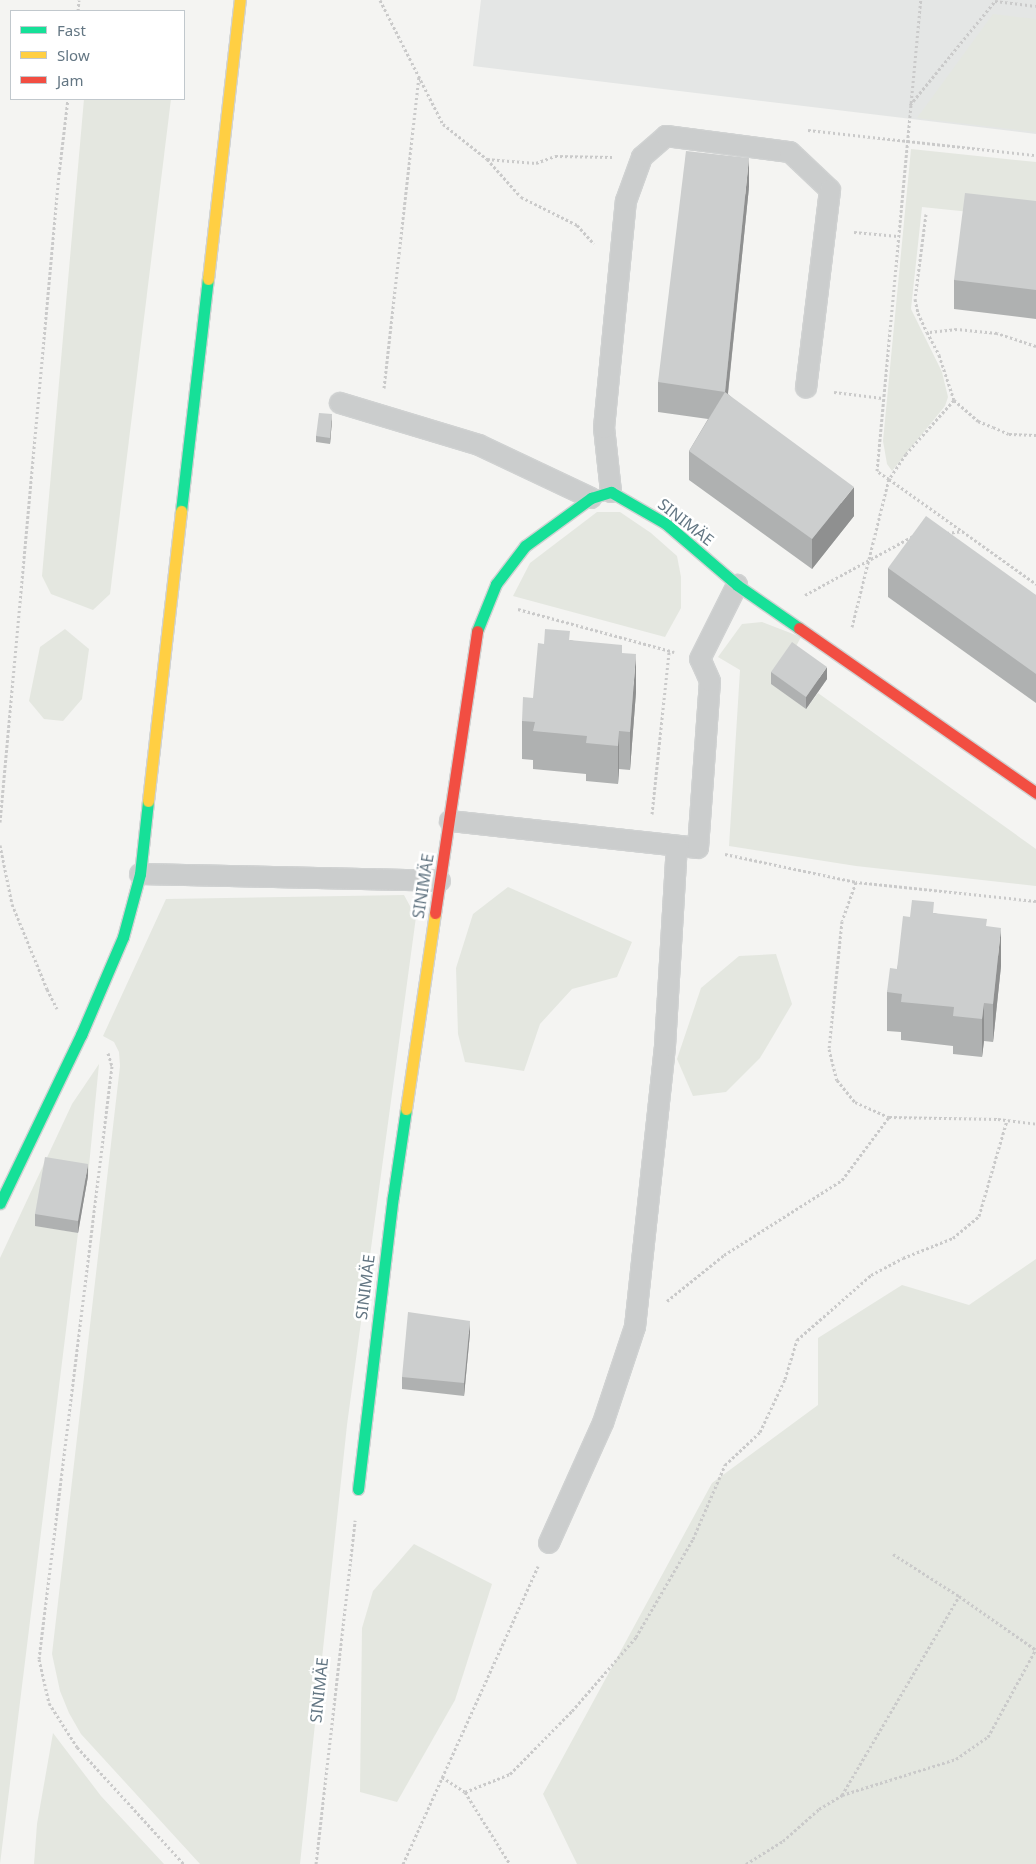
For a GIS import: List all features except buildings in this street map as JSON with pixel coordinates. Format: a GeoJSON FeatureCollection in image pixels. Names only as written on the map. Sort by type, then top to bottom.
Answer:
{"type":"FeatureCollection","features":[{"type":"Feature","properties":{"kind":"street"},"geometry":{"type":"LineString","coordinates":[[0,1203],[81,1035],[123,936],[140,874],[240,0]]}},
{"type":"Feature","properties":{"kind":"street","name":"SINIMÄE"},"geometry":{"type":"LineString","coordinates":[[358,1489],[393,1197],[478,625],[496,584],[525,546],[591,498],[611,492],[665,523],[737,585],[1036,794]]}},
{"type":"Feature","properties":{"kind":"lane"},"geometry":{"type":"LineString","coordinates":[[611,492],[604,428],[626,201],[642,157],[666,136],[790,152],[830,190],[806,388]]}},
{"type":"Feature","properties":{"kind":"lane"},"geometry":{"type":"LineString","coordinates":[[340,404],[479,445],[591,498]]}},
{"type":"Feature","properties":{"kind":"lane"},"geometry":{"type":"LineString","coordinates":[[450,822],[698,848],[710,681],[700,659],[737,585]]}},
{"type":"Feature","properties":{"kind":"lane"},"geometry":{"type":"LineString","coordinates":[[549,1543],[603,1423],[635,1327],[665,1046],[677,846]]}},
{"type":"Feature","properties":{"kind":"lane"},"geometry":{"type":"LineString","coordinates":[[140,874],[440,881]]}},
{"type":"Feature","properties":{"kind":"path"},"geometry":{"type":"LineString","coordinates":[[380,0],[443,124],[488,159],[521,197],[577,225],[618,272]]}},
{"type":"Feature","properties":{"kind":"path"},"geometry":{"type":"LineString","coordinates":[[921,0],[906,140],[877,471],[1036,584]]}},
{"type":"Feature","properties":{"kind":"path"},"geometry":{"type":"LineString","coordinates":[[910,105],[995,0],[1036,6]]}},
{"type":"Feature","properties":{"kind":"path"},"geometry":{"type":"LineString","coordinates":[[381,416],[419,76]]}},
{"type":"Feature","properties":{"kind":"path"},"geometry":{"type":"LineString","coordinates":[[0,822],[58,184],[68,100]]}},
{"type":"Feature","properties":{"kind":"path"},"geometry":{"type":"LineString","coordinates":[[906,140],[1036,154]]}},
{"type":"Feature","properties":{"kind":"path"},"geometry":{"type":"LineString","coordinates":[[488,159],[536,164],[555,156],[642,157]]}},
{"type":"Feature","properties":{"kind":"path"},"geometry":{"type":"LineString","coordinates":[[926,214],[914,299],[918,313],[939,354],[954,400],[978,421],[1009,434],[1036,435]]}},
{"type":"Feature","properties":{"kind":"path"},"geometry":{"type":"LineString","coordinates":[[826,229],[898,236]]}},
{"type":"Feature","properties":{"kind":"path"},"geometry":{"type":"LineString","coordinates":[[927,332],[957,329],[997,333],[1036,346]]}},
{"type":"Feature","properties":{"kind":"path"},"geometry":{"type":"LineString","coordinates":[[806,388],[883,398]]}},
{"type":"Feature","properties":{"kind":"path"},"geometry":{"type":"LineString","coordinates":[[851,632],[889,479],[906,454],[954,400]]}},
{"type":"Feature","properties":{"kind":"path"},"geometry":{"type":"LineString","coordinates":[[946,533],[963,531]]}},
{"type":"Feature","properties":{"kind":"path"},"geometry":{"type":"LineString","coordinates":[[802,596],[868,562],[911,536],[920,536]]}},
{"type":"Feature","properties":{"kind":"path"},"geometry":{"type":"LineString","coordinates":[[489,601],[700,659]]}},
{"type":"Feature","properties":{"kind":"path"},"geometry":{"type":"LineString","coordinates":[[649,843],[669,651]]}},
{"type":"Feature","properties":{"kind":"path"},"geometry":{"type":"LineString","coordinates":[[0,845],[12,904],[47,989],[62,1018],[81,1035],[107,1051],[112,1066],[39,1659],[49,1703],[77,1747],[184,1864]]}},
{"type":"Feature","properties":{"kind":"path"},"geometry":{"type":"LineString","coordinates":[[698,848],[856,882],[1036,901]]}},
{"type":"Feature","properties":{"kind":"path"},"geometry":{"type":"LineString","coordinates":[[856,882],[842,921],[829,1049],[837,1080],[855,1102],[889,1117],[1007,1120],[1036,1124]]}},
{"type":"Feature","properties":{"kind":"path"},"geometry":{"type":"LineString","coordinates":[[635,1327],[724,1255],[842,1180],[889,1117]]}},
{"type":"Feature","properties":{"kind":"path"},"geometry":{"type":"LineString","coordinates":[[465,1792],[510,1774],[572,1711],[636,1637],[692,1539],[725,1465],[760,1432],[785,1379],[797,1340],[871,1275],[903,1258],[953,1238],[979,1216],[1007,1120]]}},
{"type":"Feature","properties":{"kind":"path","name":"SINIMÄE"},"geometry":{"type":"LineString","coordinates":[[316,1864],[358,1489]]}},
{"type":"Feature","properties":{"kind":"path"},"geometry":{"type":"LineString","coordinates":[[404,1864],[549,1543]]}},
{"type":"Feature","properties":{"kind":"path"},"geometry":{"type":"LineString","coordinates":[[746,1864],[783,1840],[818,1809],[842,1795],[956,1759],[988,1737],[1036,1650],[959,1596],[893,1554]]}},
{"type":"Feature","properties":{"kind":"path"},"geometry":{"type":"LineString","coordinates":[[842,1795],[959,1596]]}},
{"type":"Feature","properties":{"kind":"path"},"geometry":{"type":"LineString","coordinates":[[442,1777],[465,1792],[510,1864]]}},
{"type":"Feature","properties":{"kind":"shaded area"},"geometry":{"type":"Polygon","coordinates":[[[481,0],[1036,0],[1036,134],[473,66],[481,0]]]}},
{"type":"Feature","properties":{"kind":"shaded area"},"geometry":{"type":"Polygon","coordinates":[[[993,14],[1036,19],[1036,132],[917,118],[993,14]]]}},
{"type":"Feature","properties":{"kind":"shaded area"},"geometry":{"type":"Polygon","coordinates":[[[84,100],[171,100],[110,594],[93,610],[51,594],[42,576],[84,100]]]}},
{"type":"Feature","properties":{"kind":"shaded area"},"geometry":{"type":"Polygon","coordinates":[[[911,149],[1036,162],[1036,219],[922,207],[911,309],[942,372],[948,397],[945,406],[892,471],[887,464],[883,441],[911,149]]]}},
{"type":"Feature","properties":{"kind":"shaded area"},"geometry":{"type":"Polygon","coordinates":[[[597,512],[620,512],[651,533],[677,556],[681,577],[681,608],[665,637],[513,596],[530,563],[597,512]]]}},
{"type":"Feature","properties":{"kind":"shaded area"},"geometry":{"type":"Polygon","coordinates":[[[762,622],[801,637],[792,654],[806,709],[818,693],[1036,849],[1036,886],[856,866],[729,846],[740,670],[718,657],[742,624],[762,622]]]}},
{"type":"Feature","properties":{"kind":"shaded area"},"geometry":{"type":"Polygon","coordinates":[[[65,629],[89,649],[82,699],[63,721],[44,719],[29,701],[40,647],[65,629]]]}},
{"type":"Feature","properties":{"kind":"shaded area"},"geometry":{"type":"Polygon","coordinates":[[[508,887],[632,942],[617,977],[572,989],[540,1024],[524,1071],[465,1062],[458,1034],[456,968],[473,914],[508,887]]]}},
{"type":"Feature","properties":{"kind":"shaded area"},"geometry":{"type":"Polygon","coordinates":[[[404,895],[416,917],[347,1425],[300,1864],[200,1864],[81,1734],[69,1713],[60,1691],[52,1654],[120,1066],[119,1052],[114,1042],[103,1036],[166,899],[404,895]]]}},
{"type":"Feature","properties":{"kind":"shaded area"},"geometry":{"type":"Polygon","coordinates":[[[776,954],[792,1004],[760,1058],[726,1092],[693,1096],[677,1059],[701,988],[739,956],[776,954]]]}},
{"type":"Feature","properties":{"kind":"shaded area"},"geometry":{"type":"Polygon","coordinates":[[[99,1064],[88,1176],[35,1225],[78,1233],[0,1864],[0,1258],[72,1104],[99,1064]]]}},
{"type":"Feature","properties":{"kind":"shaded area"},"geometry":{"type":"Polygon","coordinates":[[[1036,1259],[1036,1864],[577,1864],[543,1794],[712,1483],[818,1405],[818,1338],[902,1285],[969,1305],[1036,1259]]]}},
{"type":"Feature","properties":{"kind":"shaded area"},"geometry":{"type":"Polygon","coordinates":[[[414,1544],[492,1584],[455,1700],[397,1802],[360,1792],[362,1628],[373,1591],[414,1544]]]}},
{"type":"Feature","properties":{"kind":"shaded area"},"geometry":{"type":"Polygon","coordinates":[[[53,1733],[101,1796],[164,1864],[34,1864],[37,1824],[53,1733]]]}},
{"type":"Feature","properties":{"kind":"traffic: fast"},"geometry":{"type":"LineString","coordinates":[[181,511],[208,279]]}},
{"type":"Feature","properties":{"kind":"traffic: fast"},"geometry":{"type":"LineString","coordinates":[[477,631],[496,584],[525,546],[591,498],[611,492],[665,523],[737,585],[799,628]]}},
{"type":"Feature","properties":{"kind":"traffic: fast"},"geometry":{"type":"LineString","coordinates":[[0,1203],[81,1035],[123,937],[140,874],[148,801]]}},
{"type":"Feature","properties":{"kind":"traffic: fast"},"geometry":{"type":"LineString","coordinates":[[358,1489],[393,1197],[406,1109]]}},
{"type":"Feature","properties":{"kind":"traffic: slow"},"geometry":{"type":"LineString","coordinates":[[208,279],[240,0]]}},
{"type":"Feature","properties":{"kind":"traffic: slow"},"geometry":{"type":"LineString","coordinates":[[148,801],[181,511]]}},
{"type":"Feature","properties":{"kind":"traffic: slow"},"geometry":{"type":"LineString","coordinates":[[406,1109],[435,913]]}},
{"type":"Feature","properties":{"kind":"traffic: jam"},"geometry":{"type":"LineString","coordinates":[[799,628],[1036,793]]}},
{"type":"Feature","properties":{"kind":"traffic: jam"},"geometry":{"type":"LineString","coordinates":[[435,913],[477,631]]}}]}
